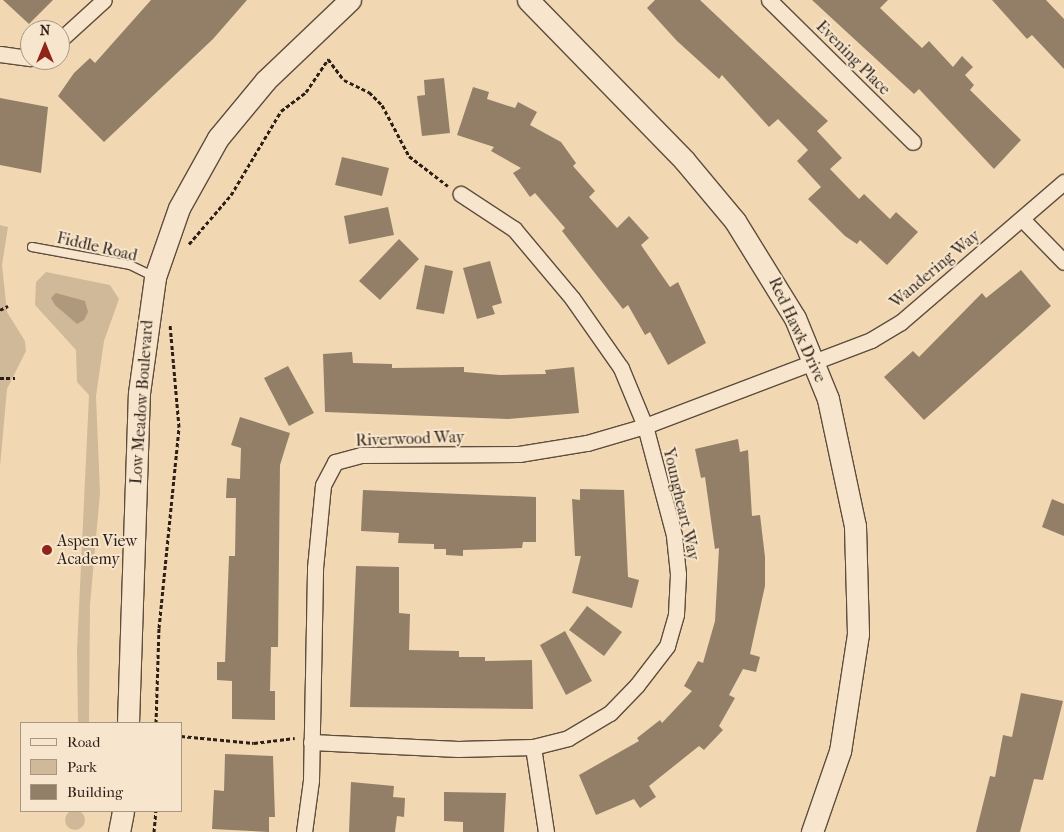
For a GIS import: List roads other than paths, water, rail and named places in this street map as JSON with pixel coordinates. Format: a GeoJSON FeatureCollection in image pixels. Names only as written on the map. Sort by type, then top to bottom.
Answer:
{"type":"FeatureCollection","features":[{"type":"Feature","properties":{"kind":"street"},"geometry":{"type":"LineString","coordinates":[[70,31],[104,0]]}},
{"type":"Feature","properties":{"kind":"street","name":"Low Meadow Boulevard"},"geometry":{"type":"LineString","coordinates":[[128,722],[139,393],[155,277],[179,208],[218,138],[266,80],[350,0]]}},
{"type":"Feature","properties":{"kind":"street","name":"Red Hawk Drive"},"geometry":{"type":"LineString","coordinates":[[528,0],[712,192],[775,280],[815,361],[849,485],[859,599],[854,673],[842,741],[812,832]]}},
{"type":"Feature","properties":{"kind":"street","name":"Evening Place"},"geometry":{"type":"LineString","coordinates":[[769,0],[913,142]]}},
{"type":"Feature","properties":{"kind":"street"},"geometry":{"type":"LineString","coordinates":[[0,54],[20,57]]}},
{"type":"Feature","properties":{"kind":"street","name":"Wandering Way"},"geometry":{"type":"LineString","coordinates":[[815,361],[871,340],[901,322],[1064,182]]}},
{"type":"Feature","properties":{"kind":"street","name":"Youngheart Way"},"geometry":{"type":"LineString","coordinates":[[311,742],[458,749],[534,747],[568,738],[610,713],[666,646],[676,614],[678,574],[674,536],[645,426],[621,368],[572,298],[514,229],[461,194]]}},
{"type":"Feature","properties":{"kind":"street"},"geometry":{"type":"LineString","coordinates":[[1022,218],[1064,262]]}},
{"type":"Feature","properties":{"kind":"street","name":"Riverwood Way"},"geometry":{"type":"LineString","coordinates":[[304,832],[311,742],[315,568],[323,485],[335,462],[361,455],[519,454],[587,443],[645,426],[815,361]]}},
{"type":"Feature","properties":{"kind":"street"},"geometry":{"type":"LineString","coordinates":[[534,747],[546,832]]}},
{"type":"Feature","properties":{"kind":"street"},"geometry":{"type":"LineString","coordinates":[[119,832],[123,812]]}},
{"type":"Feature","properties":{"kind":"lane","name":"Fiddle Road"},"geometry":{"type":"LineString","coordinates":[[32,247],[130,266],[155,277]]}},
{"type":"Feature","properties":{"kind":"place","name":"Aspen View Academy"},"geometry":{"type":"Point","coordinates":[47,550]}}]}
